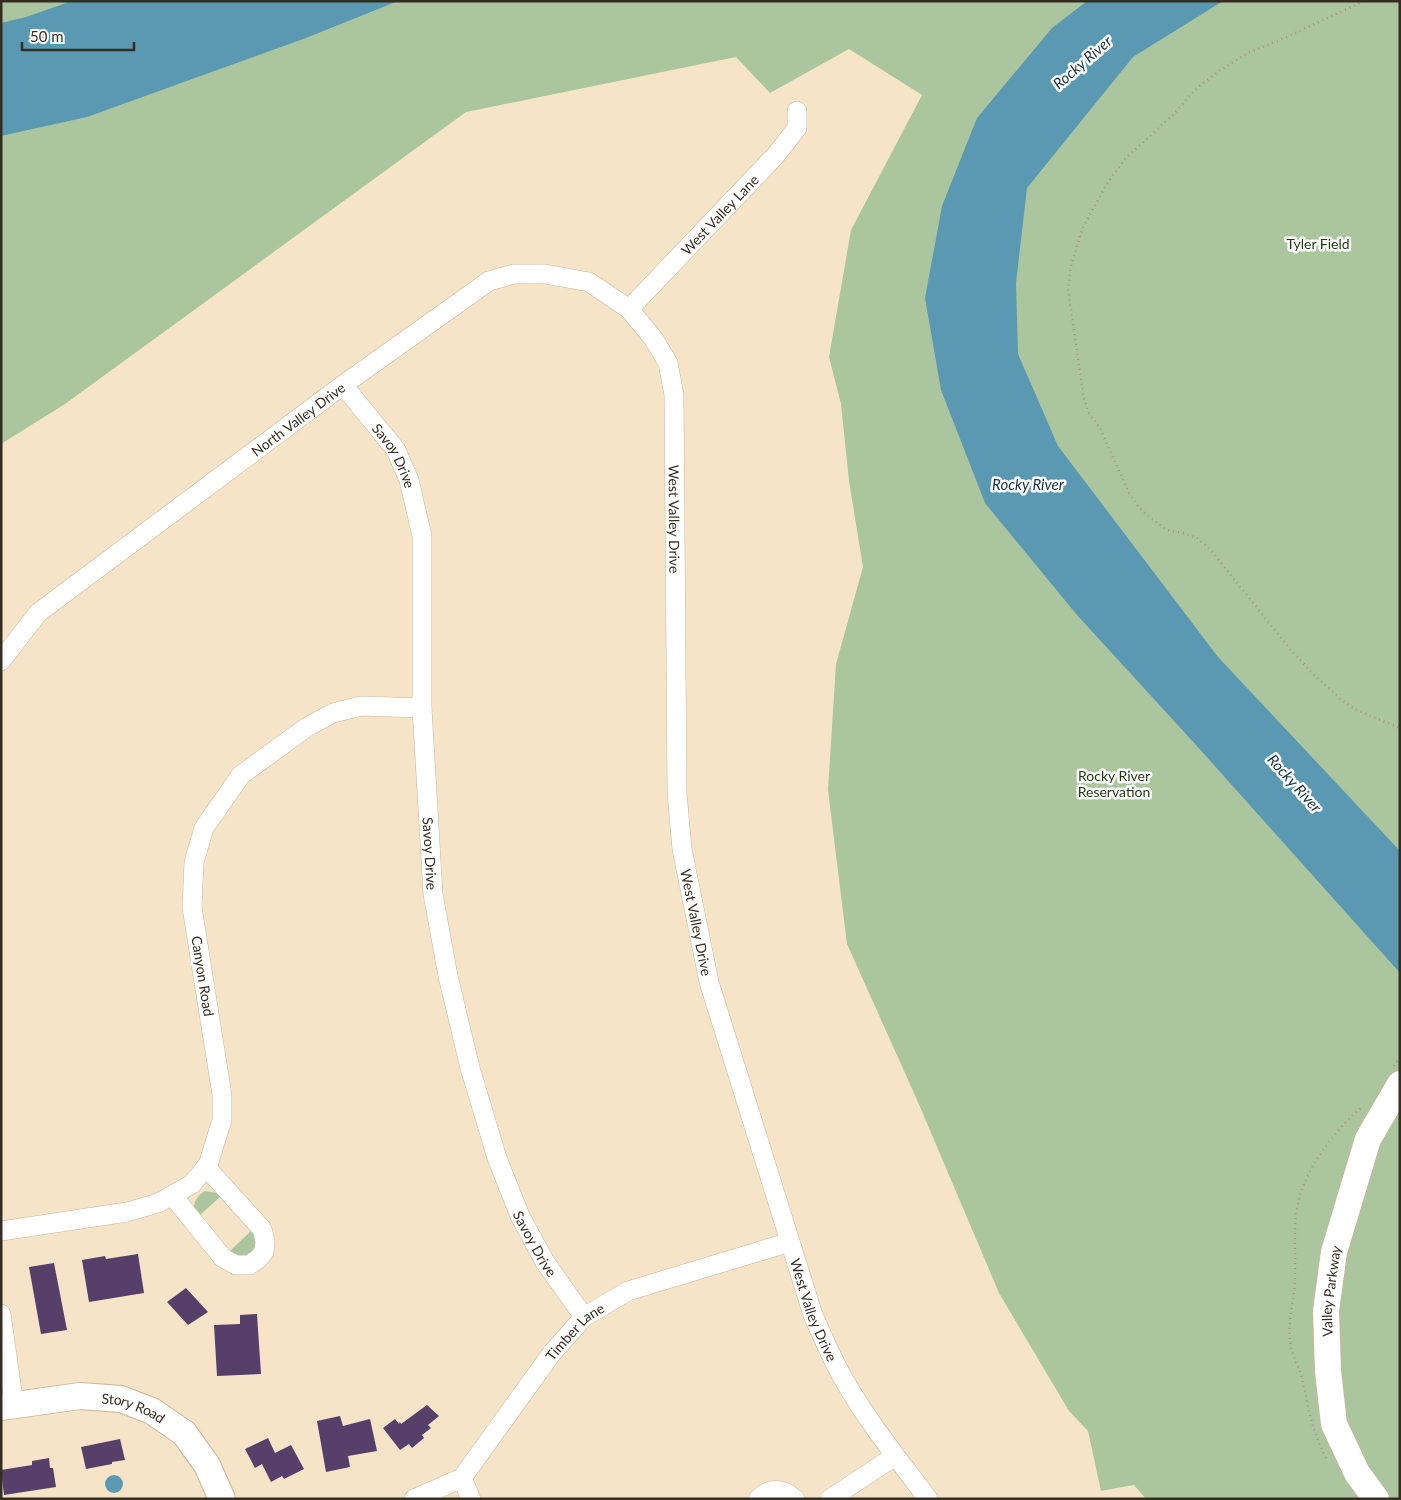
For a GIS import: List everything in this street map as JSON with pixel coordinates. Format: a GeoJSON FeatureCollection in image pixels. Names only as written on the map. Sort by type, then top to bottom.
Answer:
{"type":"FeatureCollection","features":[{"type":"Feature","properties":{"kind":"street","name":"West Valley Lane"},"geometry":{"type":"LineString","coordinates":[[629,309],[775,156],[797,128],[797,111]]}},
{"type":"Feature","properties":{"kind":"street","name":"North Valley Drive"},"geometry":{"type":"LineString","coordinates":[[1,660],[38,613],[343,384],[489,281],[514,274],[545,274],[589,282],[629,309]]}},
{"type":"Feature","properties":{"kind":"street","name":"West Valley Drive"},"geometry":{"type":"LineString","coordinates":[[629,309],[653,338],[668,363],[674,395],[677,793],[682,849],[709,982],[790,1242],[827,1348],[862,1409],[928,1499]]}},
{"type":"Feature","properties":{"kind":"street","name":"Savoy Drive"},"geometry":{"type":"LineString","coordinates":[[343,384],[396,450],[409,480],[422,536],[422,708],[434,894],[448,976],[470,1068],[498,1158],[520,1216],[546,1262],[584,1317]]}},
{"type":"Feature","properties":{"kind":"street","name":"Canyon Road"},"geometry":{"type":"LineString","coordinates":[[1,1231],[127,1212],[158,1203],[192,1184],[206,1167],[222,1120],[222,1095],[192,907],[194,862],[204,828],[241,775],[307,727],[332,713],[361,706],[422,708]]}},
{"type":"Feature","properties":{"kind":"street","name":"Valley Parkway"},"geometry":{"type":"LineString","coordinates":[[1376,1499],[1357,1473],[1334,1424],[1328,1371],[1326,1311],[1334,1252],[1365,1148],[1368,1139],[1400,1084]]}},
{"type":"Feature","properties":{"kind":"street"},"geometry":{"type":"LineString","coordinates":[[172,1195],[223,1258],[236,1265],[249,1265],[258,1259],[264,1252],[265,1241],[262,1229],[206,1167]]}},
{"type":"Feature","properties":{"kind":"street","name":"Timber Lane"},"geometry":{"type":"LineString","coordinates":[[462,1478],[552,1353],[584,1317],[628,1291],[790,1242]]}},
{"type":"Feature","properties":{"kind":"street"},"geometry":{"type":"LineString","coordinates":[[1,1314],[8,1406]]}},
{"type":"Feature","properties":{"kind":"street","name":"Story Road"},"geometry":{"type":"LineString","coordinates":[[8,1406],[80,1396],[121,1399],[152,1411],[184,1433],[207,1465],[222,1499]]}},
{"type":"Feature","properties":{"kind":"street"},"geometry":{"type":"LineString","coordinates":[[830,1499],[895,1456]]}},
{"type":"Feature","properties":{"kind":"street"},"geometry":{"type":"LineString","coordinates":[[414,1499],[462,1478],[471,1499]]}},
{"type":"Feature","properties":{"kind":"street"},"geometry":{"type":"LineString","coordinates":[[758,1499],[765,1493],[781,1490],[796,1499]]}},
{"type":"Feature","properties":{"kind":"path"},"geometry":{"type":"LineString","coordinates":[[1364,1],[1248,53],[1198,87],[1172,115],[1125,159],[1108,182],[1083,227],[1070,266],[1068,289],[1084,399],[1089,413],[1100,428],[1129,494],[1139,508],[1167,530],[1183,532],[1197,538],[1210,550],[1290,649],[1313,674],[1344,702],[1357,710],[1400,728]]}},
{"type":"Feature","properties":{"kind":"green space","name":"Rocky River Reservation"},"geometry":{"type":"Polygon","coordinates":[[[1,1],[1400,1],[1400,1499],[1146,1499],[1134,1485],[1101,1491],[1088,1431],[1069,1411],[999,1293],[918,1102],[847,944],[828,790],[836,664],[863,567],[849,481],[841,404],[829,357],[851,230],[922,95],[849,49],[770,93],[736,57],[466,112],[65,404],[1,444],[1,1]]]}},
{"type":"Feature","properties":{"kind":"green space"},"geometry":{"type":"Polygon","coordinates":[[[205,1191],[217,1193],[221,1196],[198,1217],[193,1211],[194,1205],[196,1199],[205,1191]]]}},
{"type":"Feature","properties":{"kind":"green space"},"geometry":{"type":"Polygon","coordinates":[[[251,1231],[255,1238],[254,1249],[244,1256],[230,1251],[251,1231]]]}},
{"type":"Feature","properties":{"kind":"water"},"geometry":{"type":"Polygon","coordinates":[[[72,1],[398,1],[306,38],[87,117],[1,136],[1,23],[26,17],[72,1]]]}},
{"type":"Feature","properties":{"kind":"water","name":"Rocky River"},"geometry":{"type":"Polygon","coordinates":[[[1087,1],[1223,1],[1133,57],[1027,188],[1016,283],[1018,354],[1058,446],[1218,657],[1400,851],[1400,973],[1077,615],[985,503],[941,390],[925,298],[942,206],[977,118],[1052,28],[1087,1]]]}},
{"type":"Feature","properties":{"kind":"water"},"geometry":{"type":"Polygon","coordinates":[[[110,1475],[118,1475],[123,1480],[121,1491],[110,1493],[105,1488],[105,1480],[110,1475]]]}},
{"type":"Feature","properties":{"kind":"building"},"geometry":{"type":"Polygon","coordinates":[[[138,1254],[144,1293],[89,1302],[82,1260],[105,1256],[106,1259],[138,1254]]]}},
{"type":"Feature","properties":{"kind":"building"},"geometry":{"type":"Polygon","coordinates":[[[54,1263],[67,1330],[41,1334],[29,1267],[54,1263]]]}},
{"type":"Feature","properties":{"kind":"building"},"geometry":{"type":"Polygon","coordinates":[[[186,1288],[208,1312],[188,1325],[167,1302],[186,1288]]]}},
{"type":"Feature","properties":{"kind":"building"},"geometry":{"type":"Polygon","coordinates":[[[257,1314],[261,1374],[217,1376],[214,1325],[240,1324],[240,1315],[257,1314]]]}},
{"type":"Feature","properties":{"kind":"building"},"geometry":{"type":"Polygon","coordinates":[[[427,1405],[439,1416],[428,1425],[431,1428],[422,1435],[424,1438],[412,1448],[409,1444],[400,1450],[383,1428],[395,1419],[401,1424],[427,1405]]]}},
{"type":"Feature","properties":{"kind":"building"},"geometry":{"type":"Polygon","coordinates":[[[340,1416],[343,1426],[370,1419],[377,1451],[348,1456],[350,1467],[326,1472],[317,1421],[340,1416]]]}},
{"type":"Feature","properties":{"kind":"building"},"geometry":{"type":"Polygon","coordinates":[[[268,1438],[275,1453],[291,1445],[304,1469],[284,1479],[282,1476],[271,1482],[262,1464],[255,1468],[245,1449],[268,1438]]]}},
{"type":"Feature","properties":{"kind":"building"},"geometry":{"type":"Polygon","coordinates":[[[120,1439],[125,1460],[86,1469],[81,1447],[120,1439]]]}},
{"type":"Feature","properties":{"kind":"building"},"geometry":{"type":"Polygon","coordinates":[[[49,1458],[50,1468],[53,1468],[56,1487],[4,1495],[1,1470],[32,1465],[32,1461],[49,1458]]]}},
{"type":"Feature","properties":{"kind":"park label","name":"Tyler Field"},"geometry":{"type":"Point","coordinates":[1318,243]}}]}
